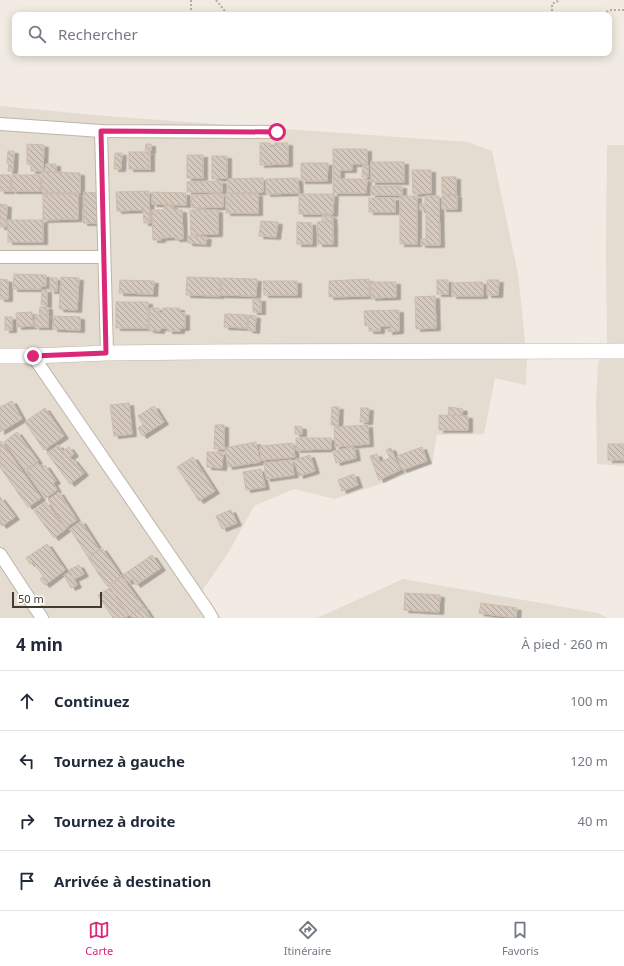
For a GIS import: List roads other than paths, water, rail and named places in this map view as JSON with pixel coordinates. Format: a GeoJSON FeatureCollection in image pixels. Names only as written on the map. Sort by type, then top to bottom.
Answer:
{"type":"FeatureCollection","features":[{"type":"Feature","properties":{"kind":"street"},"geometry":{"type":"LineString","coordinates":[[0,124],[101,131],[277,132]]}},
{"type":"Feature","properties":{"kind":"street"},"geometry":{"type":"LineString","coordinates":[[101,131],[106,353]]}},
{"type":"Feature","properties":{"kind":"street"},"geometry":{"type":"LineString","coordinates":[[0,257],[104,257]]}},
{"type":"Feature","properties":{"kind":"street"},"geometry":{"type":"LineString","coordinates":[[0,356],[223,352],[624,351]]}},
{"type":"Feature","properties":{"kind":"street"},"geometry":{"type":"LineString","coordinates":[[33,356],[207,616]]}},
{"type":"Feature","properties":{"kind":"street"},"geometry":{"type":"LineString","coordinates":[[0,554],[42,618]]}}]}
